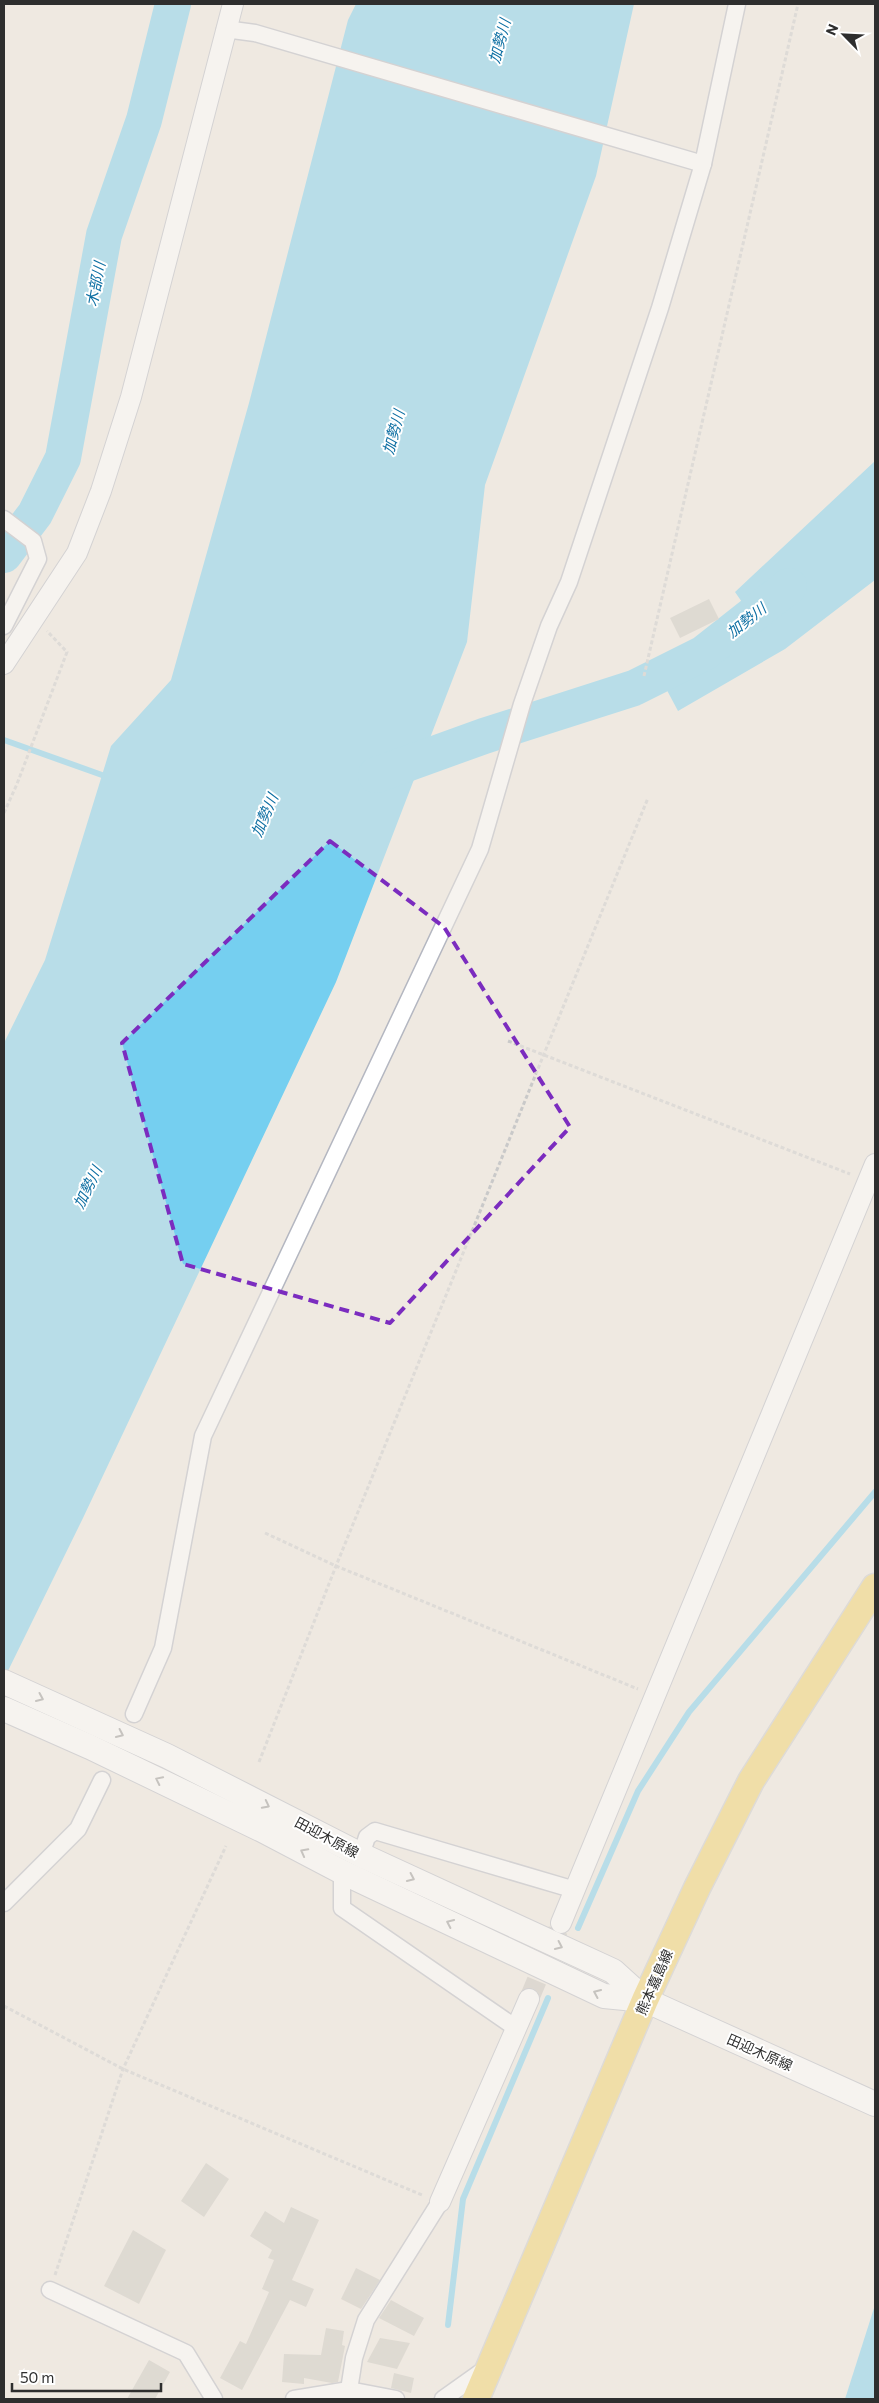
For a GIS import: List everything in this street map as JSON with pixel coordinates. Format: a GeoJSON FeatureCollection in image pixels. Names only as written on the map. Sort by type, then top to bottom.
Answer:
{"type":"FeatureCollection","features":[{"type":"Feature","properties":{"kind":"main road","name":"熊本嘉島線"},"geometry":{"type":"LineString","coordinates":[[476,2399],[645,2000],[697,1888],[751,1781],[875,1587]]}},
{"type":"Feature","properties":{"kind":"main road","name":"田迎木原線"},"geometry":{"type":"LineString","coordinates":[[4,1682],[175,1760],[361,1855],[613,1971],[645,2000],[875,2104]]}},
{"type":"Feature","properties":{"kind":"main road","name":"田迎木原線"},"geometry":{"type":"LineString","coordinates":[[4,1709],[262,1830],[342,1872],[604,1996],[645,2000]]}},
{"type":"Feature","properties":{"kind":"street"},"geometry":{"type":"LineString","coordinates":[[4,664],[77,553],[101,491],[131,397],[233,4]]}},
{"type":"Feature","properties":{"kind":"street"},"geometry":{"type":"LineString","coordinates":[[134,1714],[162,1648],[203,1436],[480,849],[522,704],[549,626],[575,563],[660,308],[703,164],[737,4]]}},
{"type":"Feature","properties":{"kind":"street"},"geometry":{"type":"LineString","coordinates":[[225,29],[255,33],[703,164]]}},
{"type":"Feature","properties":{"kind":"street"},"geometry":{"type":"LineString","coordinates":[[4,519],[33,541],[38,559],[4,626]]}},
{"type":"Feature","properties":{"kind":"street"},"geometry":{"type":"LineString","coordinates":[[561,1923],[872,1173]]}},
{"type":"Feature","properties":{"kind":"street"},"geometry":{"type":"LineString","coordinates":[[4,1903],[78,1829],[102,1780]]}},
{"type":"Feature","properties":{"kind":"street"},"geometry":{"type":"LineString","coordinates":[[361,1855],[367,1838],[375,1831],[575,1890]]}},
{"type":"Feature","properties":{"kind":"street"},"geometry":{"type":"LineString","coordinates":[[342,1872],[342,1908],[516,2028]]}},
{"type":"Feature","properties":{"kind":"street"},"geometry":{"type":"LineString","coordinates":[[349,2390],[354,2358],[366,2320],[440,2202],[529,1999]]}},
{"type":"Feature","properties":{"kind":"street"},"geometry":{"type":"LineString","coordinates":[[50,2290],[186,2354],[214,2399]]}},
{"type":"Feature","properties":{"kind":"street"},"geometry":{"type":"LineString","coordinates":[[443,2399],[492,2364]]}},
{"type":"Feature","properties":{"kind":"street"},"geometry":{"type":"LineString","coordinates":[[294,2399],[349,2390],[396,2399]]}},
{"type":"Feature","properties":{"kind":"path"},"geometry":{"type":"LineString","coordinates":[[644,676],[798,4]]}},
{"type":"Feature","properties":{"kind":"path"},"geometry":{"type":"LineString","coordinates":[[4,813],[17,784],[67,652],[51,634],[32,622]]}},
{"type":"Feature","properties":{"kind":"path"},"geometry":{"type":"LineString","coordinates":[[259,1762],[336,1566],[648,798]]}},
{"type":"Feature","properties":{"kind":"path"},"geometry":{"type":"LineString","coordinates":[[508,1041],[872,1173]]}},
{"type":"Feature","properties":{"kind":"path"},"geometry":{"type":"LineString","coordinates":[[265,1533],[336,1566],[656,1696]]}},
{"type":"Feature","properties":{"kind":"path"},"geometry":{"type":"LineString","coordinates":[[50,2290],[123,2069],[226,1846]]}},
{"type":"Feature","properties":{"kind":"path"},"geometry":{"type":"LineString","coordinates":[[4,2006],[123,2069],[440,2202]]}},
{"type":"Feature","properties":{"kind":"highlighted area"},"geometry":{"type":"Polygon","coordinates":[[[330,841],[444,927],[570,1127],[390,1323],[183,1264],[122,1043],[330,841]]]}},
{"type":"Feature","properties":{"kind":"water"},"geometry":{"type":"Polygon","coordinates":[[[356,4],[634,4],[596,176],[485,485],[467,642],[336,982],[83,1518],[4,1679],[4,1043],[45,960],[111,746],[171,680],[249,403],[348,20],[356,4]]]}},
{"type":"Feature","properties":{"kind":"water"},"geometry":{"type":"Polygon","coordinates":[[[875,461],[875,580],[785,649],[678,711],[661,679],[746,635],[753,618],[735,592],[875,461]]]}},
{"type":"Feature","properties":{"kind":"water"},"geometry":{"type":"Polygon","coordinates":[[[875,2305],[875,2399],[845,2399],[875,2305]]]}},
{"type":"Feature","properties":{"kind":"building"},"geometry":{"type":"Polygon","coordinates":[[[709,599],[719,619],[680,638],[670,618],[709,599]]]}},
{"type":"Feature","properties":{"kind":"building"},"geometry":{"type":"Polygon","coordinates":[[[206,2163],[229,2179],[204,2217],[181,2201],[206,2163]]]}},
{"type":"Feature","properties":{"kind":"building"},"geometry":{"type":"Polygon","coordinates":[[[291,2207],[319,2220],[292,2280],[314,2289],[306,2307],[290,2300],[242,2390],[220,2378],[240,2341],[246,2344],[269,2292],[262,2289],[274,2260],[268,2258],[272,2250],[250,2236],[265,2211],[284,2223],[291,2207]]]}},
{"type":"Feature","properties":{"kind":"building"},"geometry":{"type":"Polygon","coordinates":[[[133,2230],[166,2250],[139,2304],[104,2286],[133,2230]]]}},
{"type":"Feature","properties":{"kind":"building"},"geometry":{"type":"Polygon","coordinates":[[[356,2268],[380,2280],[361,2309],[341,2299],[356,2268]]]}},
{"type":"Feature","properties":{"kind":"building"},"geometry":{"type":"Polygon","coordinates":[[[391,2300],[424,2318],[414,2336],[379,2318],[391,2300]]]}},
{"type":"Feature","properties":{"kind":"building"},"geometry":{"type":"Polygon","coordinates":[[[326,2328],[344,2331],[342,2345],[345,2346],[338,2382],[332,2383],[304,2378],[304,2384],[282,2382],[284,2354],[321,2355],[326,2328]]]}},
{"type":"Feature","properties":{"kind":"building"},"geometry":{"type":"Polygon","coordinates":[[[380,2338],[410,2343],[397,2369],[367,2362],[380,2338]]]}},
{"type":"Feature","properties":{"kind":"building"},"geometry":{"type":"Polygon","coordinates":[[[149,2360],[170,2372],[155,2399],[127,2399],[149,2360]]]}},
{"type":"Feature","properties":{"kind":"building"},"geometry":{"type":"Polygon","coordinates":[[[394,2373],[414,2378],[411,2393],[391,2388],[394,2373]]]}},
{"type":"Feature","properties":{"kind":"waterway","name":"木部川"},"geometry":{"type":"LineString","coordinates":[[4,555],[35,514],[63,458],[104,235],[144,120],[173,4]]}},
{"type":"Feature","properties":{"kind":"waterway","name":"加勢川"},"geometry":{"type":"LineString","coordinates":[[376,775],[484,736],[634,688],[704,653],[789,586]]}},
{"type":"Feature","properties":{"kind":"waterway"},"geometry":{"type":"LineString","coordinates":[[4,740],[102,775]]}},
{"type":"Feature","properties":{"kind":"waterway"},"geometry":{"type":"LineString","coordinates":[[578,1928],[638,1791],[689,1712],[875,1492]]}},
{"type":"Feature","properties":{"kind":"waterway"},"geometry":{"type":"LineString","coordinates":[[448,2325],[463,2199],[548,1998]]}},
{"type":"Feature","properties":{"kind":"tunnel"},"geometry":{"type":"LineString","coordinates":[[529,1999],[558,1930]]}}]}
